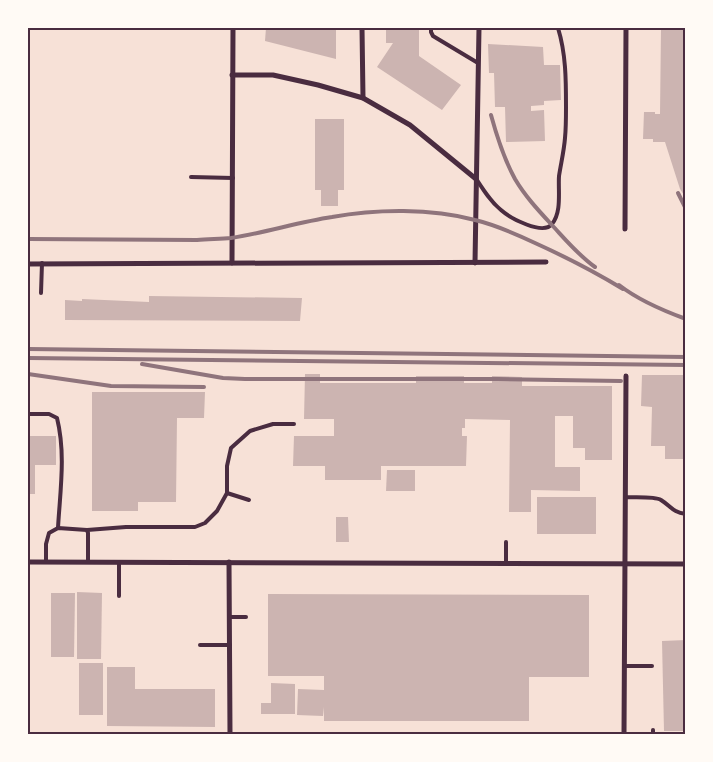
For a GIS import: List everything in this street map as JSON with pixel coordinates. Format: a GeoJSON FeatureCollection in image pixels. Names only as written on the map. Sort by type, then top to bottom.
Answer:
{"type":"FeatureCollection","features":[{"type":"Feature","properties":{"kind":"street"},"geometry":{"type":"LineString","coordinates":[[232,263],[233,28]]}},
{"type":"Feature","properties":{"kind":"street"},"geometry":{"type":"LineString","coordinates":[[362,28],[363,98]]}},
{"type":"Feature","properties":{"kind":"street"},"geometry":{"type":"LineString","coordinates":[[475,263],[479,28]]}},
{"type":"Feature","properties":{"kind":"street"},"geometry":{"type":"LineString","coordinates":[[625,229],[626,28]]}},
{"type":"Feature","properties":{"kind":"street"},"geometry":{"type":"LineString","coordinates":[[232,75],[273,75],[363,98],[410,125],[476,179]]}},
{"type":"Feature","properties":{"kind":"street"},"geometry":{"type":"LineString","coordinates":[[28,264],[546,262]]}},
{"type":"Feature","properties":{"kind":"street"},"geometry":{"type":"LineString","coordinates":[[624,734],[626,376]]}},
{"type":"Feature","properties":{"kind":"street"},"geometry":{"type":"LineString","coordinates":[[28,562],[686,564]]}},
{"type":"Feature","properties":{"kind":"street"},"geometry":{"type":"LineString","coordinates":[[229,562],[230,734]]}},
{"type":"Feature","properties":{"kind":"lane"},"geometry":{"type":"LineString","coordinates":[[431,28],[434,36],[478,64]]}},
{"type":"Feature","properties":{"kind":"lane"},"geometry":{"type":"LineString","coordinates":[[476,179],[502,211],[518,221],[546,229],[552,226],[557,214],[559,176],[565,137],[566,79],[563,45],[558,28]]}},
{"type":"Feature","properties":{"kind":"lane"},"geometry":{"type":"LineString","coordinates":[[191,177],[232,178]]}},
{"type":"Feature","properties":{"kind":"lane"},"geometry":{"type":"LineString","coordinates":[[42,264],[42,294]]}},
{"type":"Feature","properties":{"kind":"lane"},"geometry":{"type":"LineString","coordinates":[[28,414],[49,414],[57,418],[62,452],[58,528]]}},
{"type":"Feature","properties":{"kind":"lane"},"geometry":{"type":"LineString","coordinates":[[46,562],[46,544],[49,533],[58,528],[87,530],[126,527],[195,527],[205,522],[217,511],[227,493],[227,466],[231,448],[250,431],[273,424],[294,424]]}},
{"type":"Feature","properties":{"kind":"lane"},"geometry":{"type":"LineString","coordinates":[[227,493],[249,500]]}},
{"type":"Feature","properties":{"kind":"lane"},"geometry":{"type":"LineString","coordinates":[[625,497],[657,498],[678,513],[686,514]]}},
{"type":"Feature","properties":{"kind":"lane"},"geometry":{"type":"LineString","coordinates":[[87,530],[88,562]]}},
{"type":"Feature","properties":{"kind":"lane"},"geometry":{"type":"LineString","coordinates":[[506,542],[506,564]]}},
{"type":"Feature","properties":{"kind":"lane"},"geometry":{"type":"LineString","coordinates":[[119,563],[119,596]]}},
{"type":"Feature","properties":{"kind":"lane"},"geometry":{"type":"LineString","coordinates":[[230,617],[246,617]]}},
{"type":"Feature","properties":{"kind":"lane"},"geometry":{"type":"LineString","coordinates":[[200,645],[230,645]]}},
{"type":"Feature","properties":{"kind":"lane"},"geometry":{"type":"LineString","coordinates":[[624,666],[652,666]]}},
{"type":"Feature","properties":{"kind":"building"},"geometry":{"type":"Polygon","coordinates":[[[266,28],[336,28],[336,59],[265,41],[266,28]]]}},
{"type":"Feature","properties":{"kind":"building"},"geometry":{"type":"Polygon","coordinates":[[[386,28],[419,28],[419,56],[461,85],[442,110],[377,67],[393,43],[386,43],[386,28]]]}},
{"type":"Feature","properties":{"kind":"building"},"geometry":{"type":"Polygon","coordinates":[[[661,28],[686,28],[686,198],[680,189],[665,142],[653,142],[653,139],[643,139],[644,112],[660,114],[661,28]]]}},
{"type":"Feature","properties":{"kind":"building"},"geometry":{"type":"Polygon","coordinates":[[[488,44],[543,47],[544,65],[560,65],[561,100],[544,101],[544,105],[531,106],[531,111],[544,110],[545,141],[506,142],[505,107],[495,107],[494,73],[489,73],[488,44]]]}},
{"type":"Feature","properties":{"kind":"building"},"geometry":{"type":"Polygon","coordinates":[[[315,119],[344,119],[344,190],[338,190],[338,206],[321,206],[321,190],[315,190],[315,119]]]}},
{"type":"Feature","properties":{"kind":"building"},"geometry":{"type":"Polygon","coordinates":[[[149,296],[302,298],[300,321],[65,320],[65,300],[149,302],[149,296]]]}},
{"type":"Feature","properties":{"kind":"building"},"geometry":{"type":"Polygon","coordinates":[[[305,374],[320,374],[320,383],[416,383],[416,376],[464,376],[464,383],[492,383],[492,376],[522,377],[522,386],[612,386],[612,460],[585,460],[585,448],[573,448],[573,416],[555,416],[555,467],[580,467],[580,491],[531,490],[531,512],[509,512],[510,420],[465,419],[465,428],[462,428],[462,436],[467,436],[466,466],[381,466],[381,480],[325,480],[325,466],[293,466],[294,436],[334,436],[334,419],[304,419],[305,374]]]}},
{"type":"Feature","properties":{"kind":"building"},"geometry":{"type":"Polygon","coordinates":[[[642,375],[686,375],[686,459],[665,459],[665,446],[651,446],[652,407],[641,406],[642,375]]]}},
{"type":"Feature","properties":{"kind":"building"},"geometry":{"type":"Polygon","coordinates":[[[92,392],[205,392],[204,418],[177,418],[176,502],[138,502],[138,511],[92,511],[92,392]]]}},
{"type":"Feature","properties":{"kind":"building"},"geometry":{"type":"Polygon","coordinates":[[[28,436],[56,436],[56,465],[35,465],[35,494],[28,494],[28,436]]]}},
{"type":"Feature","properties":{"kind":"building"},"geometry":{"type":"Polygon","coordinates":[[[387,470],[415,470],[415,491],[386,491],[387,470]]]}},
{"type":"Feature","properties":{"kind":"building"},"geometry":{"type":"Polygon","coordinates":[[[537,497],[596,497],[596,534],[537,534],[537,497]]]}},
{"type":"Feature","properties":{"kind":"building"},"geometry":{"type":"Polygon","coordinates":[[[336,517],[348,517],[349,542],[336,542],[336,517]]]}},
{"type":"Feature","properties":{"kind":"building"},"geometry":{"type":"Polygon","coordinates":[[[77,592],[102,593],[101,659],[77,659],[77,592]]]}},
{"type":"Feature","properties":{"kind":"building"},"geometry":{"type":"Polygon","coordinates":[[[51,593],[75,593],[74,657],[51,657],[51,593]]]}},
{"type":"Feature","properties":{"kind":"building"},"geometry":{"type":"Polygon","coordinates":[[[268,594],[589,595],[589,677],[529,677],[529,721],[324,721],[324,707],[323,716],[297,715],[298,689],[324,690],[324,676],[268,676],[268,594]]]}},
{"type":"Feature","properties":{"kind":"building"},"geometry":{"type":"Polygon","coordinates":[[[686,640],[686,731],[664,731],[662,641],[686,640]]]}},
{"type":"Feature","properties":{"kind":"building"},"geometry":{"type":"Polygon","coordinates":[[[79,663],[103,663],[103,715],[79,715],[79,663]]]}},
{"type":"Feature","properties":{"kind":"building"},"geometry":{"type":"Polygon","coordinates":[[[107,667],[135,667],[135,689],[215,689],[215,727],[107,726],[107,667]]]}},
{"type":"Feature","properties":{"kind":"building"},"geometry":{"type":"Polygon","coordinates":[[[271,683],[295,684],[295,714],[261,714],[261,703],[271,703],[271,683]]]}},
{"type":"Feature","properties":{"kind":"railway"},"geometry":{"type":"LineString","coordinates":[[491,115],[504,156],[527,197],[567,241],[595,267]]}},
{"type":"Feature","properties":{"kind":"railway"},"geometry":{"type":"LineString","coordinates":[[678,193],[686,209]]}},
{"type":"Feature","properties":{"kind":"railway"},"geometry":{"type":"LineString","coordinates":[[28,239],[197,240],[244,236],[349,214],[385,211],[440,213],[483,222],[506,230],[569,259],[623,289]]}},
{"type":"Feature","properties":{"kind":"railway"},"geometry":{"type":"LineString","coordinates":[[619,285],[651,304],[686,319]]}},
{"type":"Feature","properties":{"kind":"railway"},"geometry":{"type":"LineString","coordinates":[[28,349],[686,357]]}},
{"type":"Feature","properties":{"kind":"railway"},"geometry":{"type":"LineString","coordinates":[[28,358],[686,365]]}},
{"type":"Feature","properties":{"kind":"railway"},"geometry":{"type":"LineString","coordinates":[[142,364],[223,378],[245,379],[621,381]]}},
{"type":"Feature","properties":{"kind":"railway"},"geometry":{"type":"LineString","coordinates":[[28,374],[111,386],[204,387]]}}]}
